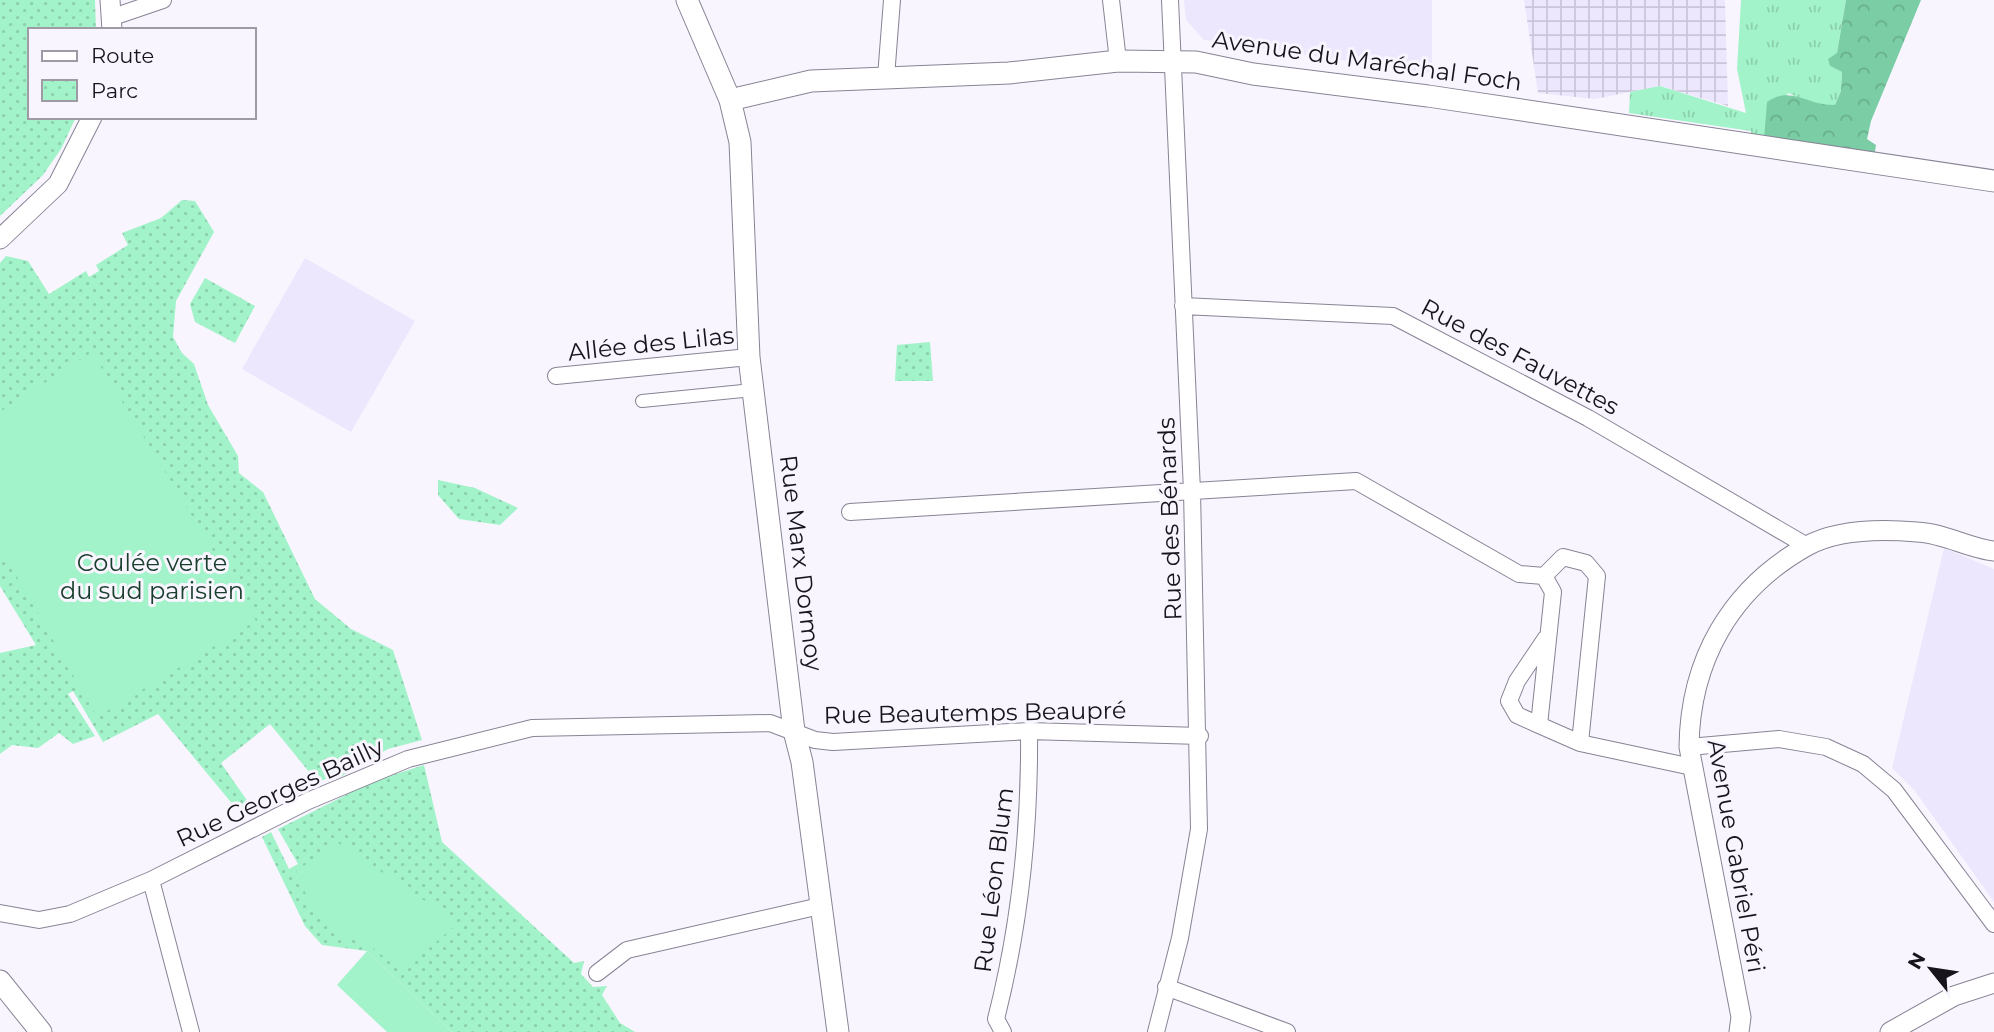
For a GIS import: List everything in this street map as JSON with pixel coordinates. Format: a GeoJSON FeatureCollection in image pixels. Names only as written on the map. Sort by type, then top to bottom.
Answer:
{"type":"FeatureCollection","features":[{"type":"Feature","properties":{"kind":"main road","name":"Rue Marx Dormoy"},"geometry":{"type":"LineString","coordinates":[[687,0],[730,100],[740,142],[753,390],[794,731],[802,762],[838,1032]]}},
{"type":"Feature","properties":{"kind":"main road","name":"Avenue du Maréchal Foch"},"geometry":{"type":"LineString","coordinates":[[730,100],[811,81],[1009,73],[1118,61],[1196,62],[1253,74],[1428,96],[1994,181]]}},
{"type":"Feature","properties":{"kind":"main road"},"geometry":{"type":"LineString","coordinates":[[0,981],[41,1032]]}},
{"type":"Feature","properties":{"kind":"street"},"geometry":{"type":"LineString","coordinates":[[111,16],[163,0]]}},
{"type":"Feature","properties":{"kind":"street"},"geometry":{"type":"LineString","coordinates":[[886,77],[892,0]]}},
{"type":"Feature","properties":{"kind":"street"},"geometry":{"type":"LineString","coordinates":[[1111,0],[1118,61]]}},
{"type":"Feature","properties":{"kind":"street","name":"Rue des Bénards"},"geometry":{"type":"LineString","coordinates":[[1156,1032],[1180,938],[1199,829],[1200,736],[1192,491],[1170,0]]}},
{"type":"Feature","properties":{"kind":"street"},"geometry":{"type":"LineString","coordinates":[[0,239],[58,184],[91,119]]}},
{"type":"Feature","properties":{"kind":"street","name":"Rue des Fauvettes"},"geometry":{"type":"LineString","coordinates":[[1182,306],[1393,316],[1588,418],[1807,546]]}},
{"type":"Feature","properties":{"kind":"street","name":"Allée des Lilas"},"geometry":{"type":"LineString","coordinates":[[556,376],[750,357]]}},
{"type":"Feature","properties":{"kind":"street"},"geometry":{"type":"LineString","coordinates":[[642,401],[753,390]]}},
{"type":"Feature","properties":{"kind":"street"},"geometry":{"type":"LineString","coordinates":[[850,512],[1356,481],[1518,574],[1544,576],[1563,557],[1586,563],[1597,576],[1580,743]]}},
{"type":"Feature","properties":{"kind":"street","name":"Avenue Gabriel Péri"},"geometry":{"type":"LineString","coordinates":[[1739,1032],[1741,1017],[1690,757],[1689,717],[1705,657],[1726,615],[1760,580],[1807,546],[1832,537],[1871,531],[1918,532],[1953,537],[1994,551]]}},
{"type":"Feature","properties":{"kind":"street"},"geometry":{"type":"LineString","coordinates":[[1539,725],[1553,592],[1544,576]]}},
{"type":"Feature","properties":{"kind":"street"},"geometry":{"type":"LineString","coordinates":[[1549,634],[1517,681],[1509,701],[1517,715],[1580,743],[1690,757],[1779,739],[1826,747],[1863,764],[1894,790],[1994,924]]}},
{"type":"Feature","properties":{"kind":"street","name":"Rue Georges Bailly"},"geometry":{"type":"LineString","coordinates":[[0,914],[39,920],[70,914],[151,880],[308,801],[408,758],[532,728],[770,723],[794,731]]}},
{"type":"Feature","properties":{"kind":"street","name":"Rue Beautemps Beaupré"},"geometry":{"type":"LineString","coordinates":[[794,731],[816,740],[833,742],[1029,731],[1200,736]]}},
{"type":"Feature","properties":{"kind":"street","name":"Rue Léon Blum"},"geometry":{"type":"LineString","coordinates":[[1003,1032],[996,1019],[1007,978],[1029,813],[1029,731]]}},
{"type":"Feature","properties":{"kind":"street"},"geometry":{"type":"LineString","coordinates":[[151,880],[191,1032]]}},
{"type":"Feature","properties":{"kind":"street"},"geometry":{"type":"LineString","coordinates":[[597,973],[626,950],[820,906]]}},
{"type":"Feature","properties":{"kind":"street"},"geometry":{"type":"LineString","coordinates":[[1890,1032],[1954,996],[1994,983]]}},
{"type":"Feature","properties":{"kind":"street"},"geometry":{"type":"LineString","coordinates":[[1166,988],[1287,1032]]}},
{"type":"Feature","properties":{"kind":"shaded area"},"geometry":{"type":"Polygon","coordinates":[[[1184,0],[1432,0],[1432,73],[1204,40],[1186,20],[1184,0]]]}},
{"type":"Feature","properties":{"kind":"shaded area"},"geometry":{"type":"Polygon","coordinates":[[[1524,0],[1725,0],[1728,106],[1660,86],[1595,99],[1538,93],[1524,0]]]}},
{"type":"Feature","properties":{"kind":"shaded area"},"geometry":{"type":"Polygon","coordinates":[[[305,258],[415,321],[351,432],[242,369],[305,258]]]}},
{"type":"Feature","properties":{"kind":"shaded area"},"geometry":{"type":"Polygon","coordinates":[[[1944,548],[1994,569],[1994,902],[1915,791],[1892,768],[1944,548]]]}},
{"type":"Feature","properties":{"kind":"green space"},"geometry":{"type":"Polygon","coordinates":[[[0,0],[95,0],[96,28],[28,28],[28,119],[75,119],[61,149],[43,175],[0,216],[0,0]]]}},
{"type":"Feature","properties":{"kind":"green space"},"geometry":{"type":"Polygon","coordinates":[[[1741,0],[1846,0],[1837,53],[1830,66],[1842,72],[1841,91],[1835,105],[1818,106],[1788,93],[1764,139],[1752,137],[1751,131],[1629,113],[1630,92],[1660,86],[1746,113],[1737,69],[1741,0]]]}},
{"type":"Feature","properties":{"kind":"green space"},"geometry":{"type":"Polygon","coordinates":[[[1846,0],[1921,0],[1871,121],[1867,139],[1876,145],[1874,158],[1764,139],[1767,102],[1776,97],[1792,96],[1835,105],[1841,91],[1842,72],[1830,66],[1828,59],[1837,53],[1846,0]]]}},
{"type":"Feature","properties":{"kind":"green space","name":"Coulée verte du sud parisien"},"geometry":{"type":"Polygon","coordinates":[[[182,200],[195,201],[214,232],[176,301],[173,337],[182,353],[194,364],[208,405],[238,456],[239,473],[263,492],[315,599],[351,629],[393,650],[422,740],[388,749],[340,777],[338,773],[294,794],[291,789],[310,773],[270,724],[221,763],[255,812],[244,818],[158,714],[103,742],[73,691],[68,694],[95,736],[73,744],[59,733],[38,748],[12,745],[0,754],[0,653],[36,645],[0,586],[0,263],[6,256],[28,261],[49,294],[86,271],[89,277],[99,271],[96,265],[128,245],[122,233],[161,218],[182,200]]]}},
{"type":"Feature","properties":{"kind":"green space"},"geometry":{"type":"Polygon","coordinates":[[[205,278],[255,306],[235,343],[195,322],[190,304],[205,278]]]}},
{"type":"Feature","properties":{"kind":"green space"},"geometry":{"type":"Polygon","coordinates":[[[930,342],[933,381],[895,381],[897,345],[930,342]]]}},
{"type":"Feature","properties":{"kind":"green space"},"geometry":{"type":"Polygon","coordinates":[[[92,352],[256,621],[97,717],[0,547],[0,412],[92,352]]]}},
{"type":"Feature","properties":{"kind":"green space"},"geometry":{"type":"Polygon","coordinates":[[[438,480],[475,488],[518,508],[500,525],[459,519],[438,495],[438,480]]]}},
{"type":"Feature","properties":{"kind":"green space"},"geometry":{"type":"Polygon","coordinates":[[[424,765],[442,842],[574,963],[584,961],[581,974],[593,987],[607,986],[602,995],[620,1023],[635,1032],[452,1032],[367,951],[322,945],[305,926],[262,837],[271,832],[289,869],[298,864],[278,829],[348,794],[346,790],[424,765]]]}},
{"type":"Feature","properties":{"kind":"green space"},"geometry":{"type":"Polygon","coordinates":[[[338,843],[458,923],[403,971],[358,937],[341,940],[314,908],[296,871],[338,843]]]}},
{"type":"Feature","properties":{"kind":"green space"},"geometry":{"type":"Polygon","coordinates":[[[367,951],[452,1032],[387,1032],[337,985],[367,951]]]}}]}
